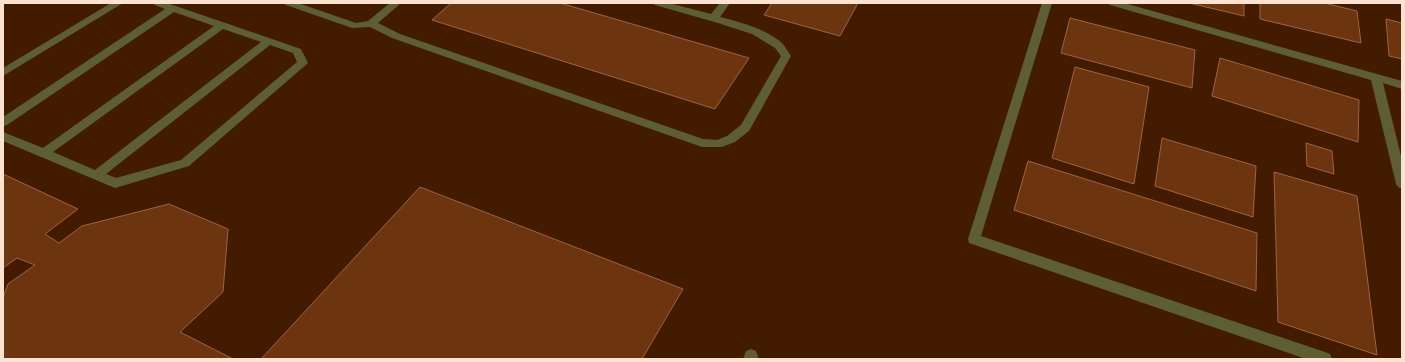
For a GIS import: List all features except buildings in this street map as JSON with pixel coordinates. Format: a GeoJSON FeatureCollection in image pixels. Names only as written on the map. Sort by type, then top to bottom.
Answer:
{"type":"FeatureCollection","features":[{"type":"Feature","properties":{"kind":"lane"},"geometry":{"type":"LineString","coordinates":[[3,73],[118,3]]}},
{"type":"Feature","properties":{"kind":"lane"},"geometry":{"type":"LineString","coordinates":[[3,136],[115,182],[185,163],[304,63],[297,51],[158,3]]}},
{"type":"Feature","properties":{"kind":"lane"},"geometry":{"type":"LineString","coordinates":[[289,3],[356,26],[371,24],[396,3]]}},
{"type":"Feature","properties":{"kind":"lane"},"geometry":{"type":"LineString","coordinates":[[371,24],[396,36],[702,143],[718,144],[731,140],[745,128],[786,56],[779,46],[744,28],[658,3]]}},
{"type":"Feature","properties":{"kind":"lane"},"geometry":{"type":"LineString","coordinates":[[713,19],[725,3]]}},
{"type":"Feature","properties":{"kind":"lane"},"geometry":{"type":"LineString","coordinates":[[1047,3],[974,239],[1325,359]]}},
{"type":"Feature","properties":{"kind":"lane"},"geometry":{"type":"LineString","coordinates":[[1113,3],[1402,85]]}},
{"type":"Feature","properties":{"kind":"lane"},"geometry":{"type":"LineString","coordinates":[[3,122],[173,8]]}},
{"type":"Feature","properties":{"kind":"lane"},"geometry":{"type":"LineString","coordinates":[[44,153],[222,25]]}},
{"type":"Feature","properties":{"kind":"lane"},"geometry":{"type":"LineString","coordinates":[[97,175],[269,41]]}},
{"type":"Feature","properties":{"kind":"lane"},"geometry":{"type":"LineString","coordinates":[[1376,78],[1402,184]]}}]}
